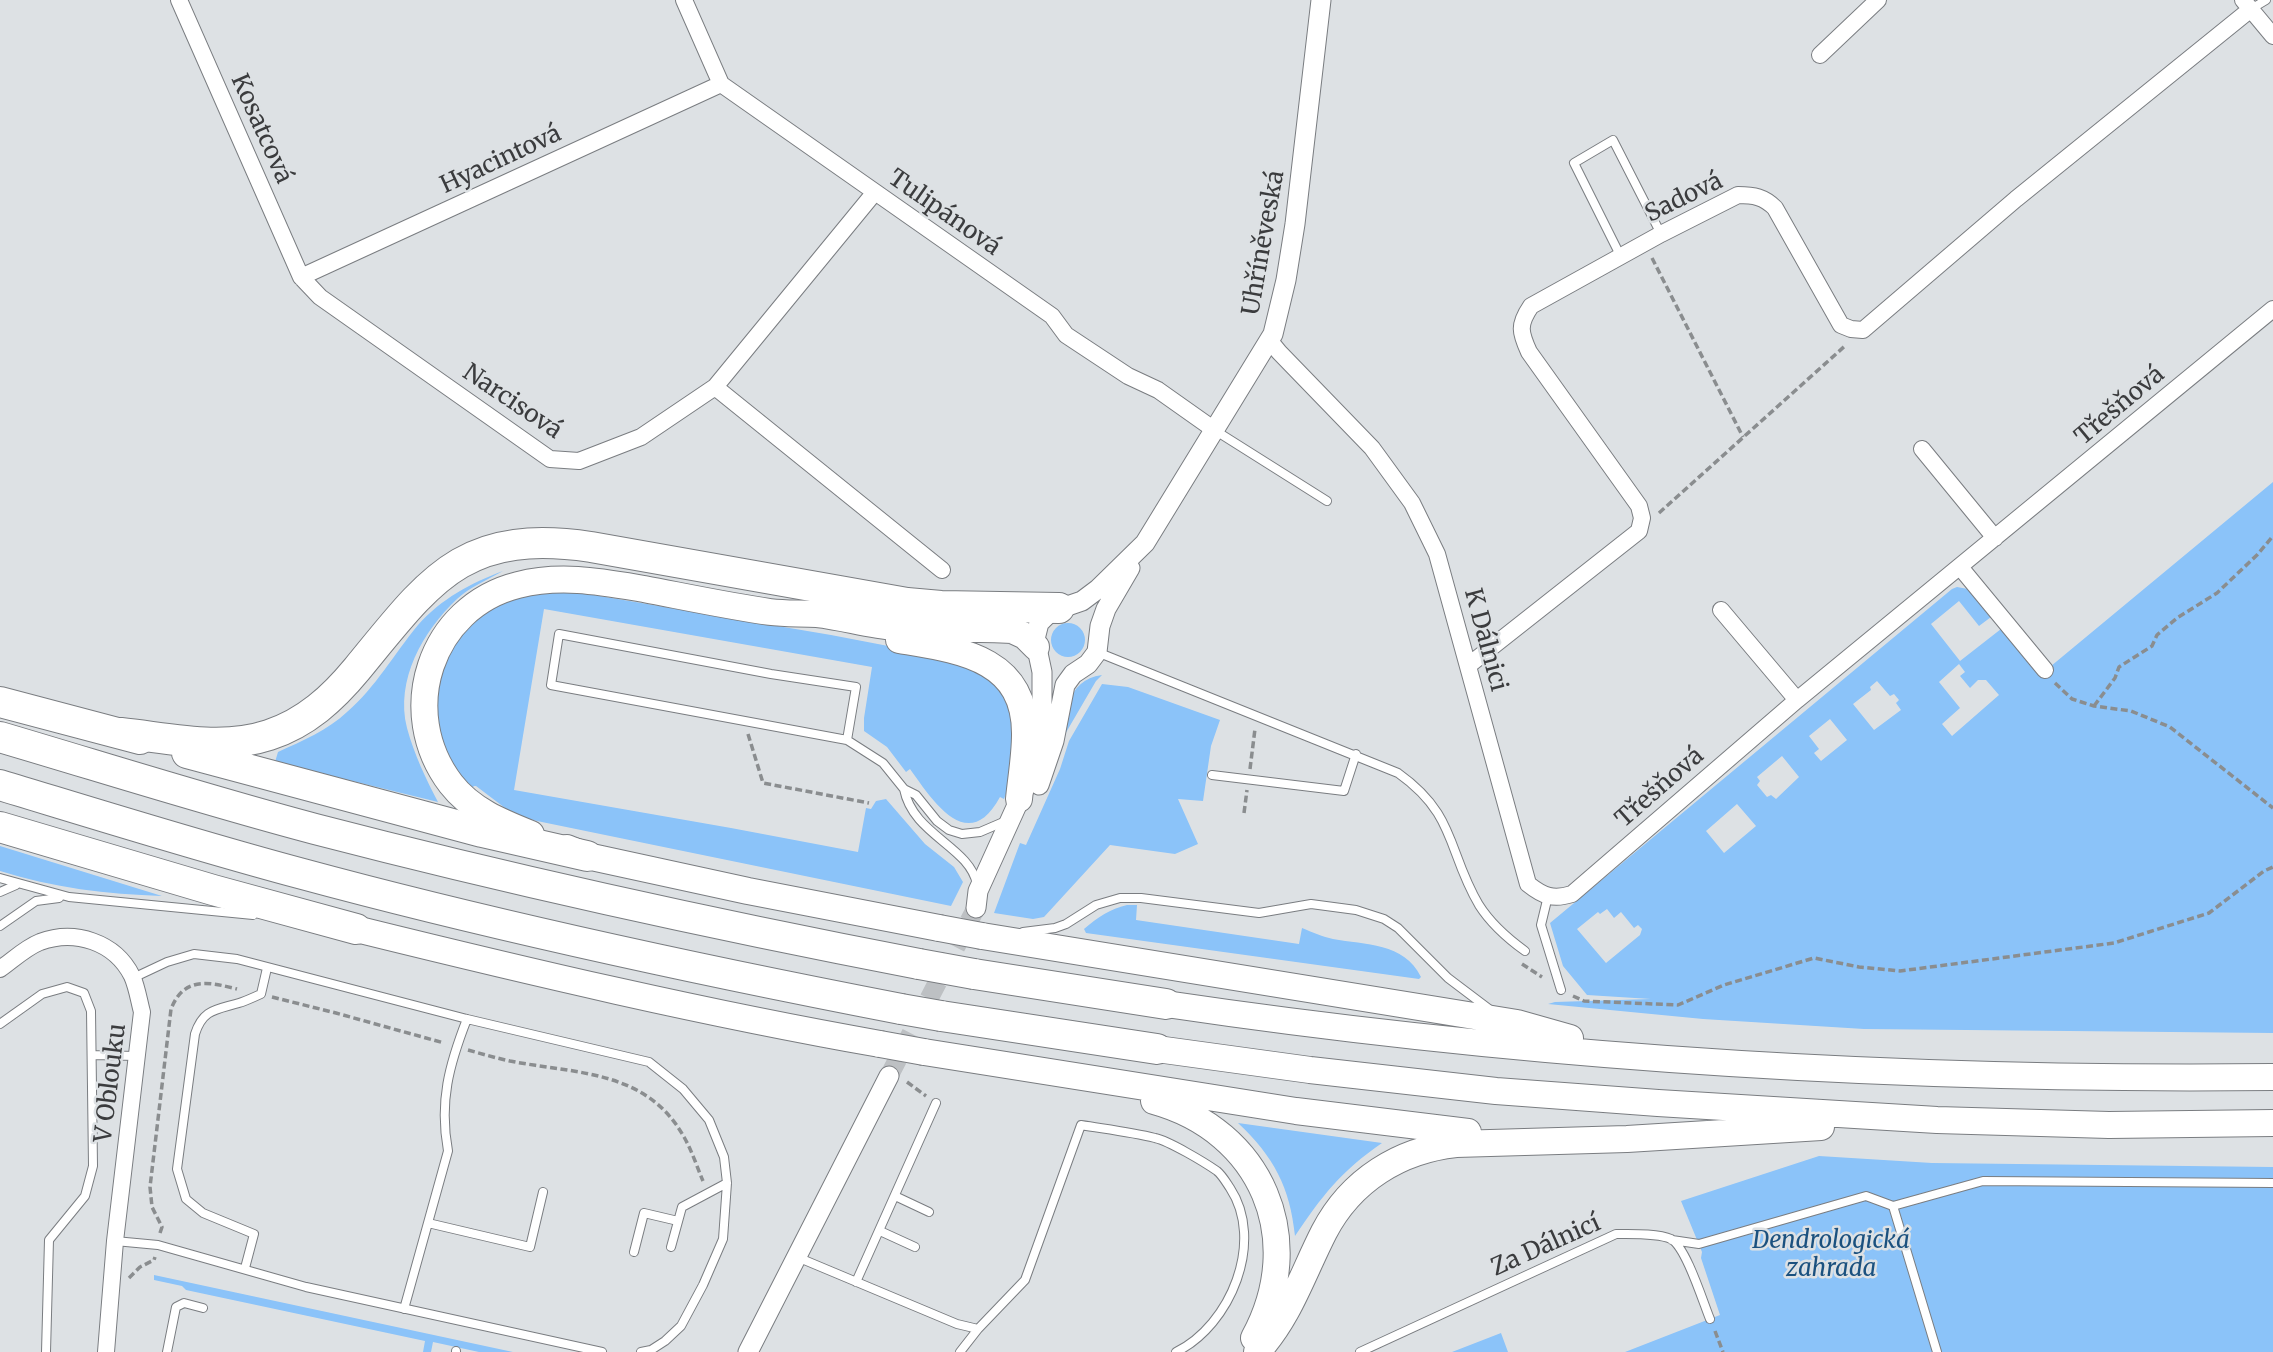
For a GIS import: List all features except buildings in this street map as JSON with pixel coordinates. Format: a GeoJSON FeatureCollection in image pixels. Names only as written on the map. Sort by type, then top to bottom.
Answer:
{"type":"FeatureCollection","features":[{"type":"Feature","properties":{"kind":"highway"},"geometry":{"type":"LineString","coordinates":[[121,733],[215,744],[253,740],[282,730],[310,714],[334,695],[410,605],[440,576],[467,559],[497,547],[516,544],[552,543],[591,547],[907,603],[1063,608]]}},
{"type":"Feature","properties":{"kind":"highway"},"geometry":{"type":"LineString","coordinates":[[587,856],[498,821],[460,794],[442,770],[428,737],[424,712],[429,672],[445,636],[465,614],[491,596],[517,585],[548,579],[604,582],[771,612],[816,626],[964,652],[994,667],[1014,690],[1024,721],[1025,734],[1015,809]]}},
{"type":"Feature","properties":{"kind":"highway"},"geometry":{"type":"LineString","coordinates":[[771,612],[818,614],[884,626],[1012,630],[1025,636],[1037,651]]}},
{"type":"Feature","properties":{"kind":"highway"},"geometry":{"type":"LineString","coordinates":[[0,702],[482,832],[748,891],[982,936],[1517,1023],[1628,1054]]}},
{"type":"Feature","properties":{"kind":"highway"},"geometry":{"type":"LineString","coordinates":[[0,737],[288,822],[521,881],[725,927],[919,964],[1166,1004],[1298,1023],[1444,1039],[1628,1054],[1914,1072],[2152,1078],[2273,1077]]}},
{"type":"Feature","properties":{"kind":"highway"},"geometry":{"type":"LineString","coordinates":[[0,785],[299,873],[511,926],[717,973],[901,1009],[1157,1049],[1496,1091],[1937,1120],[2109,1125],[2273,1123]]}},
{"type":"Feature","properties":{"kind":"highway"},"geometry":{"type":"LineString","coordinates":[[0,827],[356,929],[664,1001],[880,1044],[1058,1074],[1415,1127],[1499,1134],[1627,1139]]}},
{"type":"Feature","properties":{"kind":"highway"},"geometry":{"type":"LineString","coordinates":[[1058,1074],[1168,1105],[1195,1117],[1228,1140],[1252,1170],[1261,1184],[1272,1212],[1277,1238],[1277,1261],[1267,1311],[1255,1337],[1244,1352]]}},
{"type":"Feature","properties":{"kind":"highway"},"geometry":{"type":"LineString","coordinates":[[1256,1352],[1281,1322],[1325,1230],[1338,1210],[1367,1179],[1416,1152],[1449,1145],[1627,1139],[1937,1120]]}},
{"type":"Feature","properties":{"kind":"street","name":"Kosatcová"},"geometry":{"type":"LineString","coordinates":[[179,0],[301,277]]}},
{"type":"Feature","properties":{"kind":"street"},"geometry":{"type":"LineString","coordinates":[[684,0],[721,85]]}},
{"type":"Feature","properties":{"kind":"street","name":"Uhříněveská"},"geometry":{"type":"LineString","coordinates":[[1143,546],[1270,341],[1279,314],[1293,235],[1321,0]]}},
{"type":"Feature","properties":{"kind":"street"},"geometry":{"type":"LineString","coordinates":[[1820,55],[1878,0]]}},
{"type":"Feature","properties":{"kind":"street"},"geometry":{"type":"LineString","coordinates":[[1863,330],[2247,5],[2273,36]]}},
{"type":"Feature","properties":{"kind":"street","name":"Hyacintová"},"geometry":{"type":"LineString","coordinates":[[301,277],[721,85]]}},
{"type":"Feature","properties":{"kind":"street","name":"Tulipánová"},"geometry":{"type":"LineString","coordinates":[[721,85],[1052,316],[1066,335],[1128,376],[1158,390],[1216,430]]}},
{"type":"Feature","properties":{"kind":"street","name":"Narcisová"},"geometry":{"type":"LineString","coordinates":[[301,277],[320,297],[550,459],[579,461],[641,437],[715,387],[875,192]]}},
{"type":"Feature","properties":{"kind":"street","name":"Sadová"},"geometry":{"type":"LineString","coordinates":[[1639,531],[1643,518],[1639,506],[1529,352],[1521,335],[1523,319],[1531,306],[1661,234],[1738,195],[1750,195],[1766,199],[1775,208],[1841,325],[1863,330]]}},
{"type":"Feature","properties":{"kind":"street","name":"Třešňová"},"geometry":{"type":"LineString","coordinates":[[1548,897],[1558,898],[1572,894],[1797,700],[2273,309]]}},
{"type":"Feature","properties":{"kind":"street","name":"K Dálnici"},"geometry":{"type":"LineString","coordinates":[[1270,341],[1371,448],[1412,503],[1437,554],[1528,884],[1548,897]]}},
{"type":"Feature","properties":{"kind":"street"},"geometry":{"type":"LineString","coordinates":[[715,387],[942,570]]}},
{"type":"Feature","properties":{"kind":"street"},"geometry":{"type":"LineString","coordinates":[[1922,449],[1995,538]]}},
{"type":"Feature","properties":{"kind":"street"},"geometry":{"type":"LineString","coordinates":[[1469,665],[1639,531]]}},
{"type":"Feature","properties":{"kind":"street"},"geometry":{"type":"LineString","coordinates":[[1143,546],[1106,609],[1098,644],[1088,664],[1079,669],[1065,685],[1054,741],[1036,794],[991,891],[976,908],[978,891],[1032,771],[1039,741],[1042,672],[1035,639],[1039,623],[1050,612],[1082,601],[1143,546]]}},
{"type":"Feature","properties":{"kind":"street"},"geometry":{"type":"LineString","coordinates":[[1960,567],[2045,670]]}},
{"type":"Feature","properties":{"kind":"street"},"geometry":{"type":"LineString","coordinates":[[1063,608],[1085,612],[1097,626],[1098,644]]}},
{"type":"Feature","properties":{"kind":"street"},"geometry":{"type":"LineString","coordinates":[[1721,610],[1797,700]]}},
{"type":"Feature","properties":{"kind":"street"},"geometry":{"type":"LineString","coordinates":[[1037,651],[1045,662],[1060,671],[1079,669]]}},
{"type":"Feature","properties":{"kind":"street","name":"V Oblouku"},"geometry":{"type":"LineString","coordinates":[[0,969],[38,943],[72,937],[104,946],[125,965],[133,978],[142,1012],[115,1241],[106,1352]]}},
{"type":"Feature","properties":{"kind":"street"},"geometry":{"type":"LineString","coordinates":[[748,1352],[895,1077]]}},
{"type":"Feature","properties":{"kind":"lane"},"geometry":{"type":"LineString","coordinates":[[2247,5],[2266,0]]}},
{"type":"Feature","properties":{"kind":"lane"},"geometry":{"type":"LineString","coordinates":[[1621,257],[1574,163],[1613,140],[1661,234]]}},
{"type":"Feature","properties":{"kind":"lane"},"geometry":{"type":"LineString","coordinates":[[1216,430],[1327,500]]}},
{"type":"Feature","properties":{"kind":"lane"},"geometry":{"type":"LineString","coordinates":[[847,740],[856,688],[559,634],[551,685],[847,740],[883,763],[904,789],[916,795],[943,827],[956,832],[980,832],[1015,809]]}},
{"type":"Feature","properties":{"kind":"lane"},"geometry":{"type":"LineString","coordinates":[[1098,644],[1398,773],[1429,799],[1444,820],[1480,906],[1502,933],[1525,951]]}},
{"type":"Feature","properties":{"kind":"lane"},"geometry":{"type":"LineString","coordinates":[[1212,775],[1344,791],[1356,754]]}},
{"type":"Feature","properties":{"kind":"lane"},"geometry":{"type":"LineString","coordinates":[[904,789],[906,802],[928,830],[973,872],[978,891]]}},
{"type":"Feature","properties":{"kind":"lane"},"geometry":{"type":"LineString","coordinates":[[0,878],[69,897],[267,917]]}},
{"type":"Feature","properties":{"kind":"lane"},"geometry":{"type":"LineString","coordinates":[[0,892],[12,885],[20,885]]}},
{"type":"Feature","properties":{"kind":"lane"},"geometry":{"type":"LineString","coordinates":[[0,926],[36,901],[69,897]]}},
{"type":"Feature","properties":{"kind":"lane"},"geometry":{"type":"LineString","coordinates":[[1548,897],[1541,925],[1561,990]]}},
{"type":"Feature","properties":{"kind":"lane"},"geometry":{"type":"LineString","coordinates":[[982,936],[1066,925],[1097,905],[1120,898],[1141,898],[1259,913],[1311,904],[1356,910],[1384,919],[1398,928],[1469,996],[1517,1023]]}},
{"type":"Feature","properties":{"kind":"lane"},"geometry":{"type":"LineString","coordinates":[[279,918],[356,929]]}},
{"type":"Feature","properties":{"kind":"lane"},"geometry":{"type":"LineString","coordinates":[[133,978],[167,962],[194,954],[237,959],[467,1019],[649,1062],[683,1089],[709,1120],[724,1157],[727,1183],[723,1239],[703,1285],[681,1326],[665,1341],[641,1352]]}},
{"type":"Feature","properties":{"kind":"lane"},"geometry":{"type":"LineString","coordinates":[[245,1268],[254,1234],[202,1213],[186,1199],[177,1169],[195,1034],[200,1020],[219,1006],[239,1003],[261,994],[267,968]]}},
{"type":"Feature","properties":{"kind":"lane"},"geometry":{"type":"LineString","coordinates":[[0,1024],[42,994],[68,987],[84,993],[91,1011],[93,1166],[85,1196],[49,1240],[46,1352]]}},
{"type":"Feature","properties":{"kind":"lane"},"geometry":{"type":"LineString","coordinates":[[404,1309],[448,1151],[443,1124],[447,1078],[467,1019]]}},
{"type":"Feature","properties":{"kind":"lane"},"geometry":{"type":"LineString","coordinates":[[93,1055],[136,1056]]}},
{"type":"Feature","properties":{"kind":"lane"},"geometry":{"type":"LineString","coordinates":[[856,1282],[936,1104]]}},
{"type":"Feature","properties":{"kind":"lane"},"geometry":{"type":"LineString","coordinates":[[960,1352],[1025,1280],[1081,1125],[1158,1138],[1219,1172],[1240,1203],[1246,1233],[1235,1287],[1213,1322],[1194,1343],[1176,1352]]}},
{"type":"Feature","properties":{"kind":"lane"},"geometry":{"type":"LineString","coordinates":[[1937,1352],[1892,1206],[1983,1181],[2273,1183]]}},
{"type":"Feature","properties":{"kind":"lane"},"geometry":{"type":"LineString","coordinates":[[671,1247],[682,1207],[727,1183]]}},
{"type":"Feature","properties":{"kind":"lane"},"geometry":{"type":"LineString","coordinates":[[428,1223],[530,1247],[543,1192]]}},
{"type":"Feature","properties":{"kind":"lane"},"geometry":{"type":"LineString","coordinates":[[895,1196],[929,1212]]}},
{"type":"Feature","properties":{"kind":"lane","name":"Za Dálnicí"},"geometry":{"type":"LineString","coordinates":[[1360,1352],[1616,1234],[1643,1235],[1699,1244],[1866,1196],[1892,1206]]}},
{"type":"Feature","properties":{"kind":"lane"},"geometry":{"type":"LineString","coordinates":[[634,1252],[644,1213],[678,1222]]}},
{"type":"Feature","properties":{"kind":"lane"},"geometry":{"type":"LineString","coordinates":[[880,1231],[915,1247]]}},
{"type":"Feature","properties":{"kind":"lane"},"geometry":{"type":"LineString","coordinates":[[1672,1240],[1682,1251],[1710,1319]]}},
{"type":"Feature","properties":{"kind":"lane"},"geometry":{"type":"LineString","coordinates":[[115,1241],[158,1245],[306,1287],[602,1352]]}},
{"type":"Feature","properties":{"kind":"lane"},"geometry":{"type":"LineString","coordinates":[[797,1257],[957,1324],[978,1329]]}},
{"type":"Feature","properties":{"kind":"lane"},"geometry":{"type":"LineString","coordinates":[[167,1352],[176,1307],[184,1303],[203,1307]]}},
{"type":"Feature","properties":{"kind":"path"},"geometry":{"type":"LineString","coordinates":[[1644,243],[1743,437]]}},
{"type":"Feature","properties":{"kind":"path"},"geometry":{"type":"LineString","coordinates":[[1639,531],[1863,330]]}},
{"type":"Feature","properties":{"kind":"path"},"geometry":{"type":"LineString","coordinates":[[2094,706],[2115,678],[2119,667],[2151,646],[2157,635],[2176,618],[2217,593],[2273,536]]}},
{"type":"Feature","properties":{"kind":"path"},"geometry":{"type":"LineString","coordinates":[[2045,670],[2072,699],[2094,706],[2131,711],[2171,727],[2273,808]]}},
{"type":"Feature","properties":{"kind":"path"},"geometry":{"type":"LineString","coordinates":[[748,732],[763,783],[869,803]]}},
{"type":"Feature","properties":{"kind":"path"},"geometry":{"type":"LineString","coordinates":[[1561,990],[1584,1001],[1678,1005],[1724,985],[1814,958],[1859,967],[1900,971],[2114,943],[2209,913],[2263,871],[2273,867]]}},
{"type":"Feature","properties":{"kind":"path"},"geometry":{"type":"LineString","coordinates":[[128,1280],[140,1267],[154,1260],[162,1227],[152,1207],[150,1187],[171,1009],[177,994],[189,986],[211,982],[510,1061],[609,1077],[636,1088],[664,1111],[684,1136],[707,1192]]}},
{"type":"Feature","properties":{"kind":"path"},"geometry":{"type":"LineString","coordinates":[[895,1077],[918,1090]]}},
{"type":"Feature","properties":{"kind":"path"},"geometry":{"type":"LineString","coordinates":[[1710,1319],[1723,1352]]}},
{"type":"Feature","properties":{"kind":"green space"},"geometry":{"type":"Polygon","coordinates":[[[2273,482],[2273,1033],[1864,1029],[1703,1019],[1548,1004],[1651,999],[1587,995],[1563,966],[1550,923],[1952,589],[1968,589],[1991,617],[1979,626],[1959,601],[1931,624],[1960,661],[2001,629],[2039,676],[2273,482]],[[1959,664],[1939,682],[1960,708],[1942,724],[1952,736],[1999,695],[1986,680],[1978,680],[1970,688],[1960,676],[1965,672],[1959,664]],[[1877,681],[1870,687],[1871,690],[1853,704],[1874,730],[1901,710],[1896,703],[1899,700],[1894,694],[1890,696],[1877,681]],[[1830,719],[1809,736],[1819,749],[1814,753],[1821,761],[1847,740],[1830,719]],[[1782,756],[1757,777],[1760,781],[1757,785],[1767,797],[1771,795],[1776,799],[1799,777],[1782,756]],[[1737,804],[1706,831],[1724,853],[1756,826],[1737,804]],[[1607,909],[1600,914],[1598,912],[1577,929],[1606,963],[1640,935],[1642,929],[1638,925],[1634,928],[1621,912],[1614,918],[1607,909]]]}},
{"type":"Feature","properties":{"kind":"green space"},"geometry":{"type":"Polygon","coordinates":[[[503,571],[467,591],[445,612],[423,641],[409,675],[404,710],[407,728],[438,802],[275,762],[278,752],[323,730],[357,702],[418,625],[436,607],[479,581],[503,571]]]}},
{"type":"Feature","properties":{"kind":"green space"},"geometry":{"type":"Polygon","coordinates":[[[576,592],[935,655],[994,679],[1014,716],[1008,788],[1004,799],[1000,797],[988,814],[976,822],[964,823],[940,807],[910,769],[906,772],[887,747],[864,731],[872,667],[544,609],[514,790],[858,852],[866,808],[871,809],[876,801],[886,799],[925,844],[954,867],[963,882],[951,906],[537,821],[513,814],[476,786],[470,790],[446,758],[434,711],[445,654],[480,615],[523,594],[576,592]]]}},
{"type":"Feature","properties":{"kind":"green space"},"geometry":{"type":"Polygon","coordinates":[[[1068,623],[1080,628],[1085,640],[1080,652],[1068,657],[1056,652],[1051,640],[1056,628],[1068,623]]]}},
{"type":"Feature","properties":{"kind":"green space"},"geometry":{"type":"Polygon","coordinates":[[[1102,675],[1057,748],[1065,713],[1074,692],[1080,684],[1102,675]]]}},
{"type":"Feature","properties":{"kind":"green space"},"geometry":{"type":"Polygon","coordinates":[[[1102,684],[1128,687],[1220,720],[1211,746],[1203,801],[1178,799],[1198,844],[1175,854],[1110,845],[1044,917],[1033,919],[994,913],[1020,843],[1026,845],[1060,769],[1069,741],[1102,684]]]}},
{"type":"Feature","properties":{"kind":"green space"},"geometry":{"type":"Polygon","coordinates":[[[0,846],[162,896],[80,889],[0,871],[0,846]]]}},
{"type":"Feature","properties":{"kind":"green space"},"geometry":{"type":"Polygon","coordinates":[[[1127,905],[1137,905],[1136,920],[1299,944],[1302,928],[1329,938],[1383,947],[1405,957],[1421,977],[1419,979],[1086,933],[1084,929],[1099,917],[1127,905]]]}},
{"type":"Feature","properties":{"kind":"green space"},"geometry":{"type":"Polygon","coordinates":[[[1238,1123],[1382,1143],[1333,1185],[1295,1236],[1289,1202],[1278,1174],[1261,1148],[1238,1123]]]}},
{"type":"Feature","properties":{"kind":"green space","name":"Dendrologická zahrada"},"geometry":{"type":"Polygon","coordinates":[[[1819,1156],[1932,1163],[2273,1167],[2273,1352],[1625,1352],[1720,1315],[1701,1258],[1702,1252],[1681,1201],[1819,1156]]]}},
{"type":"Feature","properties":{"kind":"green space"},"geometry":{"type":"Polygon","coordinates":[[[154,1275],[513,1352],[479,1352],[433,1342],[431,1352],[423,1352],[425,1341],[186,1290],[182,1286],[154,1280],[154,1275]]]}},
{"type":"Feature","properties":{"kind":"green space"},"geometry":{"type":"Polygon","coordinates":[[[1501,1333],[1508,1352],[1452,1352],[1501,1333]]]}},
{"type":"Feature","properties":{"kind":"tunnel"},"geometry":{"type":"LineString","coordinates":[[889,1076],[976,908]]}}]}
